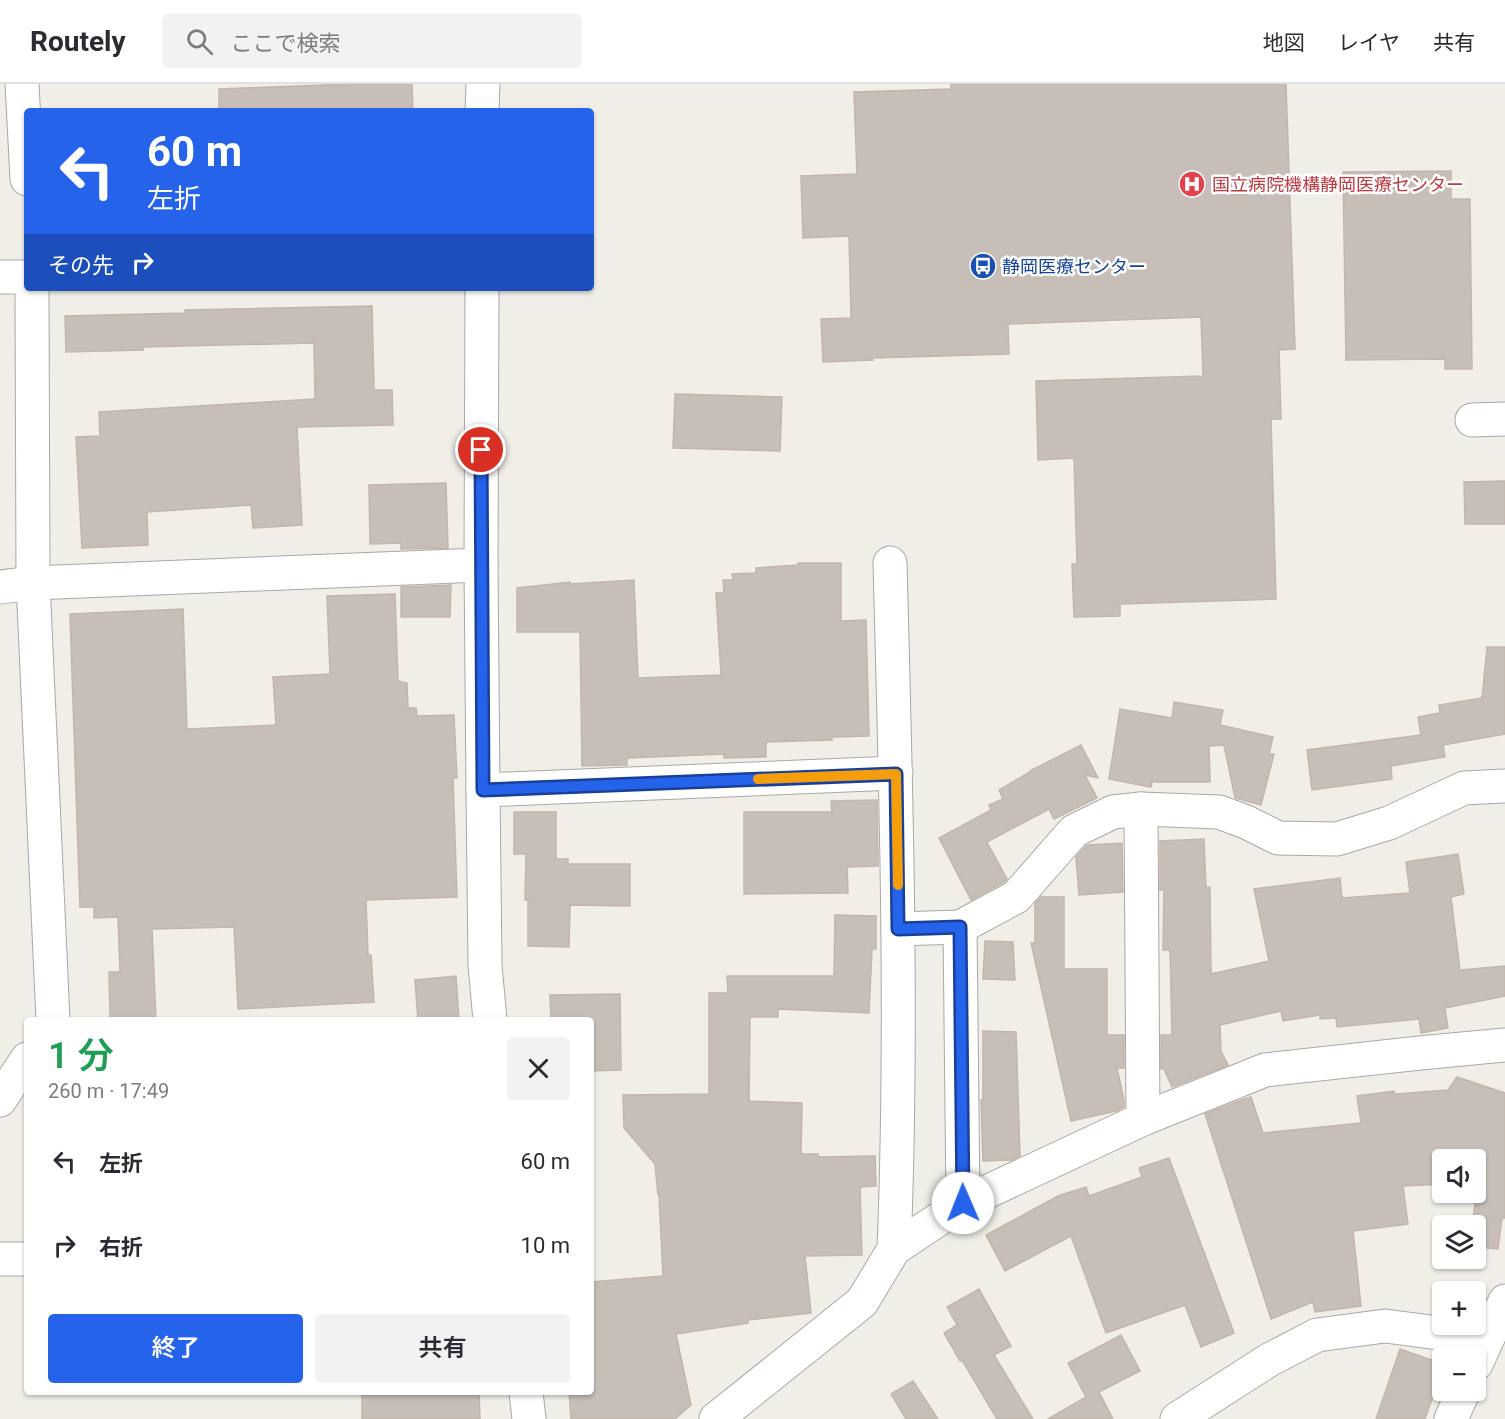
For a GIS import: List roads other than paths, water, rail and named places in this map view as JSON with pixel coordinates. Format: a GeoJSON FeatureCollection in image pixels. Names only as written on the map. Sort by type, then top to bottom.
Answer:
{"type":"FeatureCollection","features":[{"type":"Feature","properties":{"kind":"street"},"geometry":{"type":"LineString","coordinates":[[22,84],[24,122]]}},
{"type":"Feature","properties":{"kind":"street"},"geometry":{"type":"LineString","coordinates":[[482,108],[483,84]]}},
{"type":"Feature","properties":{"kind":"street"},"geometry":{"type":"LineString","coordinates":[[0,277],[24,277]]}},
{"type":"Feature","properties":{"kind":"street"},"geometry":{"type":"LineString","coordinates":[[32,291],[33,583],[53,1017]]}},
{"type":"Feature","properties":{"kind":"street"},"geometry":{"type":"LineString","coordinates":[[482,291],[483,790],[485,965],[490,1017]]}},
{"type":"Feature","properties":{"kind":"street"},"geometry":{"type":"LineString","coordinates":[[1472,420],[1505,419]]}},
{"type":"Feature","properties":{"kind":"street"},"geometry":{"type":"LineString","coordinates":[[890,563],[898,929],[894,1249]]}},
{"type":"Feature","properties":{"kind":"street"},"geometry":{"type":"LineString","coordinates":[[0,587],[33,583],[481,565]]}},
{"type":"Feature","properties":{"kind":"street"},"geometry":{"type":"LineString","coordinates":[[483,790],[896,774]]}},
{"type":"Feature","properties":{"kind":"street"},"geometry":{"type":"LineString","coordinates":[[898,929],[960,927],[1016,897],[1074,831],[1113,812],[1141,809],[1219,812],[1278,838],[1337,839],[1389,823],[1464,788],[1505,786]]}},
{"type":"Feature","properties":{"kind":"street"},"geometry":{"type":"LineString","coordinates":[[1141,809],[1143,1119]]}},
{"type":"Feature","properties":{"kind":"street"},"geometry":{"type":"LineString","coordinates":[[960,927],[963,1203]]}},
{"type":"Feature","properties":{"kind":"street"},"geometry":{"type":"LineString","coordinates":[[716,1419],[862,1302],[894,1249],[963,1203],[1143,1119],[1265,1071],[1505,1045]]}},
{"type":"Feature","properties":{"kind":"street"},"geometry":{"type":"LineString","coordinates":[[0,1100],[24,1064]]}},
{"type":"Feature","properties":{"kind":"street"},"geometry":{"type":"LineString","coordinates":[[0,1259],[24,1259]]}},
{"type":"Feature","properties":{"kind":"street"},"geometry":{"type":"LineString","coordinates":[[1474,1347],[1505,1301]]}},
{"type":"Feature","properties":{"kind":"street"},"geometry":{"type":"LineString","coordinates":[[1177,1419],[1269,1360],[1317,1335],[1384,1326],[1446,1334],[1464,1347]]}},
{"type":"Feature","properties":{"kind":"street"},"geometry":{"type":"LineString","coordinates":[[526,1395],[529,1419]]}},
{"type":"Feature","properties":{"kind":"street"},"geometry":{"type":"LineString","coordinates":[[1451,1419],[1459,1401]]}},
{"type":"Feature","properties":{"kind":"place","name":"国立病院機構静岡医療センター"},"geometry":{"type":"Point","coordinates":[1192,184]}},
{"type":"Feature","properties":{"kind":"place","name":"静岡医療センター"},"geometry":{"type":"Point","coordinates":[983,266]}}]}
